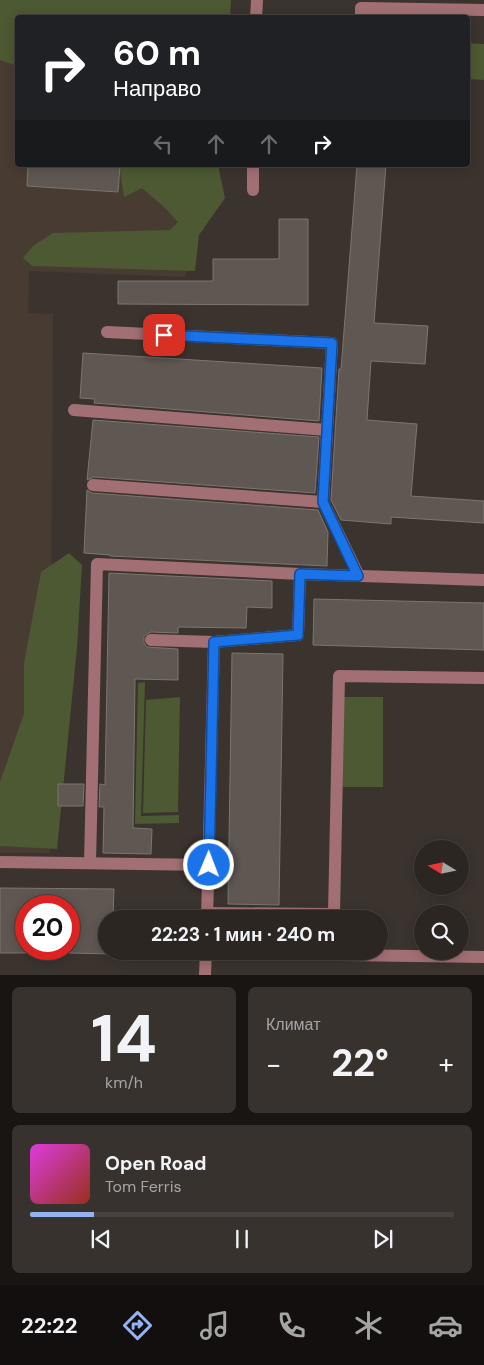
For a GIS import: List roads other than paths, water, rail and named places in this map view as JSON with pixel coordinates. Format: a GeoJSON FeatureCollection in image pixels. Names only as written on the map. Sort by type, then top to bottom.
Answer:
{"type":"FeatureCollection","features":[{"type":"Feature","properties":{"kind":"lane"},"geometry":{"type":"LineString","coordinates":[[256,15],[257,0]]}},
{"type":"Feature","properties":{"kind":"lane"},"geometry":{"type":"LineString","coordinates":[[361,15],[361,8],[484,10]]}},
{"type":"Feature","properties":{"kind":"lane"},"geometry":{"type":"LineString","coordinates":[[253,167],[253,190]]}},
{"type":"Feature","properties":{"kind":"lane"},"geometry":{"type":"LineString","coordinates":[[108,332],[332,343],[323,502],[358,576]]}},
{"type":"Feature","properties":{"kind":"lane"},"geometry":{"type":"LineString","coordinates":[[74,410],[327,430]]}},
{"type":"Feature","properties":{"kind":"lane"},"geometry":{"type":"LineString","coordinates":[[93,485],[323,502]]}},
{"type":"Feature","properties":{"kind":"lane"},"geometry":{"type":"LineString","coordinates":[[90,863],[97,564],[300,574],[484,580]]}},
{"type":"Feature","properties":{"kind":"lane"},"geometry":{"type":"LineString","coordinates":[[151,640],[214,642],[298,635],[300,574]]}},
{"type":"Feature","properties":{"kind":"lane"},"geometry":{"type":"LineString","coordinates":[[208,910],[214,642]]}},
{"type":"Feature","properties":{"kind":"lane"},"geometry":{"type":"LineString","coordinates":[[334,910],[339,676],[484,678]]}},
{"type":"Feature","properties":{"kind":"lane"},"geometry":{"type":"LineString","coordinates":[[0,862],[209,865]]}},
{"type":"Feature","properties":{"kind":"lane"},"geometry":{"type":"LineString","coordinates":[[388,954],[484,957]]}},
{"type":"Feature","properties":{"kind":"lane"},"geometry":{"type":"LineString","coordinates":[[205,975],[206,960]]}}]}
